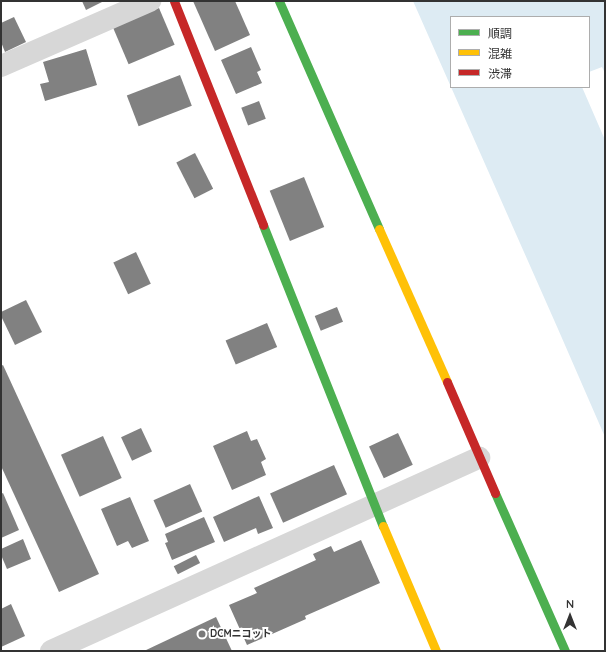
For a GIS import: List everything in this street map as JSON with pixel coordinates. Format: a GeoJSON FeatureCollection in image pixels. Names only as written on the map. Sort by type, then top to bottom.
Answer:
{"type":"FeatureCollection","features":[{"type":"Feature","properties":{"kind":"street"},"geometry":{"type":"LineString","coordinates":[[1,66],[150,1]]}},
{"type":"Feature","properties":{"kind":"street"},"geometry":{"type":"LineString","coordinates":[[174,1],[374,504],[436,651]]}},
{"type":"Feature","properties":{"kind":"street"},"geometry":{"type":"LineString","coordinates":[[279,1],[565,651]]}},
{"type":"Feature","properties":{"kind":"street"},"geometry":{"type":"LineString","coordinates":[[51,651],[374,504],[479,458]]}},
{"type":"Feature","properties":{"kind":"shaded area"},"geometry":{"type":"Polygon","coordinates":[[[413,1],[605,1],[605,437],[451,88],[590,88],[590,16],[450,16],[450,85],[413,1]]]}},
{"type":"Feature","properties":{"kind":"pier"},"geometry":{"type":"Polygon","coordinates":[[[602,67],[605,73],[605,140],[582,88],[590,88],[590,72],[602,67]]]}},
{"type":"Feature","properties":{"kind":"building"},"geometry":{"type":"Polygon","coordinates":[[[82,1],[104,1],[86,10],[82,1]]]}},
{"type":"Feature","properties":{"kind":"building"},"geometry":{"type":"Polygon","coordinates":[[[193,1],[235,1],[250,35],[215,51],[193,1]]]}},
{"type":"Feature","properties":{"kind":"building"},"geometry":{"type":"Polygon","coordinates":[[[159,8],[175,45],[129,64],[113,28],[159,8]]]}},
{"type":"Feature","properties":{"kind":"building"},"geometry":{"type":"Polygon","coordinates":[[[14,17],[26,42],[5,52],[1,42],[1,23],[14,17]]]}},
{"type":"Feature","properties":{"kind":"building"},"geometry":{"type":"Polygon","coordinates":[[[251,47],[261,70],[257,72],[262,83],[236,94],[221,60],[251,47]]]}},
{"type":"Feature","properties":{"kind":"building"},"geometry":{"type":"Polygon","coordinates":[[[86,49],[97,85],[45,101],[40,84],[49,82],[43,62],[86,49]]]}},
{"type":"Feature","properties":{"kind":"building"},"geometry":{"type":"Polygon","coordinates":[[[180,75],[192,106],[139,126],[127,95],[180,75]]]}},
{"type":"Feature","properties":{"kind":"building"},"geometry":{"type":"Polygon","coordinates":[[[259,101],[266,119],[248,126],[241,108],[259,101]]]}},
{"type":"Feature","properties":{"kind":"building"},"geometry":{"type":"Polygon","coordinates":[[[195,153],[213,189],[194,198],[176,163],[195,153]]]}},
{"type":"Feature","properties":{"kind":"building"},"geometry":{"type":"Polygon","coordinates":[[[304,177],[324,227],[290,241],[270,191],[304,177]]]}},
{"type":"Feature","properties":{"kind":"building"},"geometry":{"type":"Polygon","coordinates":[[[136,252],[151,284],[128,294],[113,263],[136,252]]]}},
{"type":"Feature","properties":{"kind":"building"},"geometry":{"type":"Polygon","coordinates":[[[26,300],[42,332],[15,345],[1,316],[1,312],[26,300]]]}},
{"type":"Feature","properties":{"kind":"building"},"geometry":{"type":"Polygon","coordinates":[[[337,307],[343,322],[321,331],[315,316],[337,307]]]}},
{"type":"Feature","properties":{"kind":"building"},"geometry":{"type":"Polygon","coordinates":[[[267,323],[277,347],[236,365],[226,341],[267,323]]]}},
{"type":"Feature","properties":{"kind":"building"},"geometry":{"type":"Polygon","coordinates":[[[3,365],[99,574],[59,592],[1,466],[1,366],[3,365]]]}},
{"type":"Feature","properties":{"kind":"building"},"geometry":{"type":"Polygon","coordinates":[[[141,428],[152,452],[132,461],[121,437],[141,428]]]}},
{"type":"Feature","properties":{"kind":"building"},"geometry":{"type":"Polygon","coordinates":[[[247,431],[251,441],[257,439],[266,459],[261,462],[266,475],[232,490],[213,446],[247,431]]]}},
{"type":"Feature","properties":{"kind":"building"},"geometry":{"type":"Polygon","coordinates":[[[398,433],[413,465],[384,478],[369,447],[398,433]]]}},
{"type":"Feature","properties":{"kind":"building"},"geometry":{"type":"Polygon","coordinates":[[[103,436],[122,478],[80,497],[61,455],[103,436]]]}},
{"type":"Feature","properties":{"kind":"building"},"geometry":{"type":"Polygon","coordinates":[[[334,465],[347,494],[283,523],[270,493],[334,465]]]}},
{"type":"Feature","properties":{"kind":"building"},"geometry":{"type":"Polygon","coordinates":[[[190,484],[202,511],[166,528],[153,500],[190,484]]]}},
{"type":"Feature","properties":{"kind":"building"},"geometry":{"type":"Polygon","coordinates":[[[3,493],[19,530],[1,538],[1,494],[3,493]]]}},
{"type":"Feature","properties":{"kind":"building"},"geometry":{"type":"Polygon","coordinates":[[[259,496],[273,528],[258,534],[256,528],[224,542],[213,517],[259,496]]]}},
{"type":"Feature","properties":{"kind":"building"},"geometry":{"type":"Polygon","coordinates":[[[130,497],[149,541],[132,548],[128,541],[117,546],[101,509],[130,497]]]}},
{"type":"Feature","properties":{"kind":"building"},"geometry":{"type":"Polygon","coordinates":[[[204,517],[215,542],[172,560],[165,543],[168,542],[165,534],[204,517]]]}},
{"type":"Feature","properties":{"kind":"building"},"geometry":{"type":"Polygon","coordinates":[[[23,539],[31,559],[7,569],[1,555],[1,549],[23,539]]]}},
{"type":"Feature","properties":{"kind":"building"},"geometry":{"type":"Polygon","coordinates":[[[361,540],[380,583],[305,616],[306,619],[247,645],[229,605],[257,593],[254,588],[316,560],[313,554],[331,546],[334,552],[361,540]]]}},
{"type":"Feature","properties":{"kind":"building"},"geometry":{"type":"Polygon","coordinates":[[[196,555],[200,563],[178,574],[174,566],[196,555]]]}},
{"type":"Feature","properties":{"kind":"building"},"geometry":{"type":"Polygon","coordinates":[[[11,604],[25,636],[1,647],[1,609],[11,604]]]}},
{"type":"Feature","properties":{"kind":"building","name":"DCMニコット"},"geometry":{"type":"Polygon","coordinates":[[[216,617],[232,651],[144,651],[216,617]]]}},
{"type":"Feature","properties":{"kind":"traffic: fast"},"geometry":{"type":"LineString","coordinates":[[279,1],[379,229]]}},
{"type":"Feature","properties":{"kind":"traffic: fast"},"geometry":{"type":"LineString","coordinates":[[263,225],[383,526]]}},
{"type":"Feature","properties":{"kind":"traffic: fast"},"geometry":{"type":"LineString","coordinates":[[495,493],[565,651]]}},
{"type":"Feature","properties":{"kind":"traffic: slow"},"geometry":{"type":"LineString","coordinates":[[379,229],[447,382]]}},
{"type":"Feature","properties":{"kind":"traffic: slow"},"geometry":{"type":"LineString","coordinates":[[383,526],[436,651]]}},
{"type":"Feature","properties":{"kind":"traffic: jam"},"geometry":{"type":"LineString","coordinates":[[174,1],[263,225]]}},
{"type":"Feature","properties":{"kind":"traffic: jam"},"geometry":{"type":"LineString","coordinates":[[447,382],[495,493]]}},
{"type":"Feature","properties":{"kind":"place","name":"DCMニコット"},"geometry":{"type":"Point","coordinates":[202,634]}}]}
